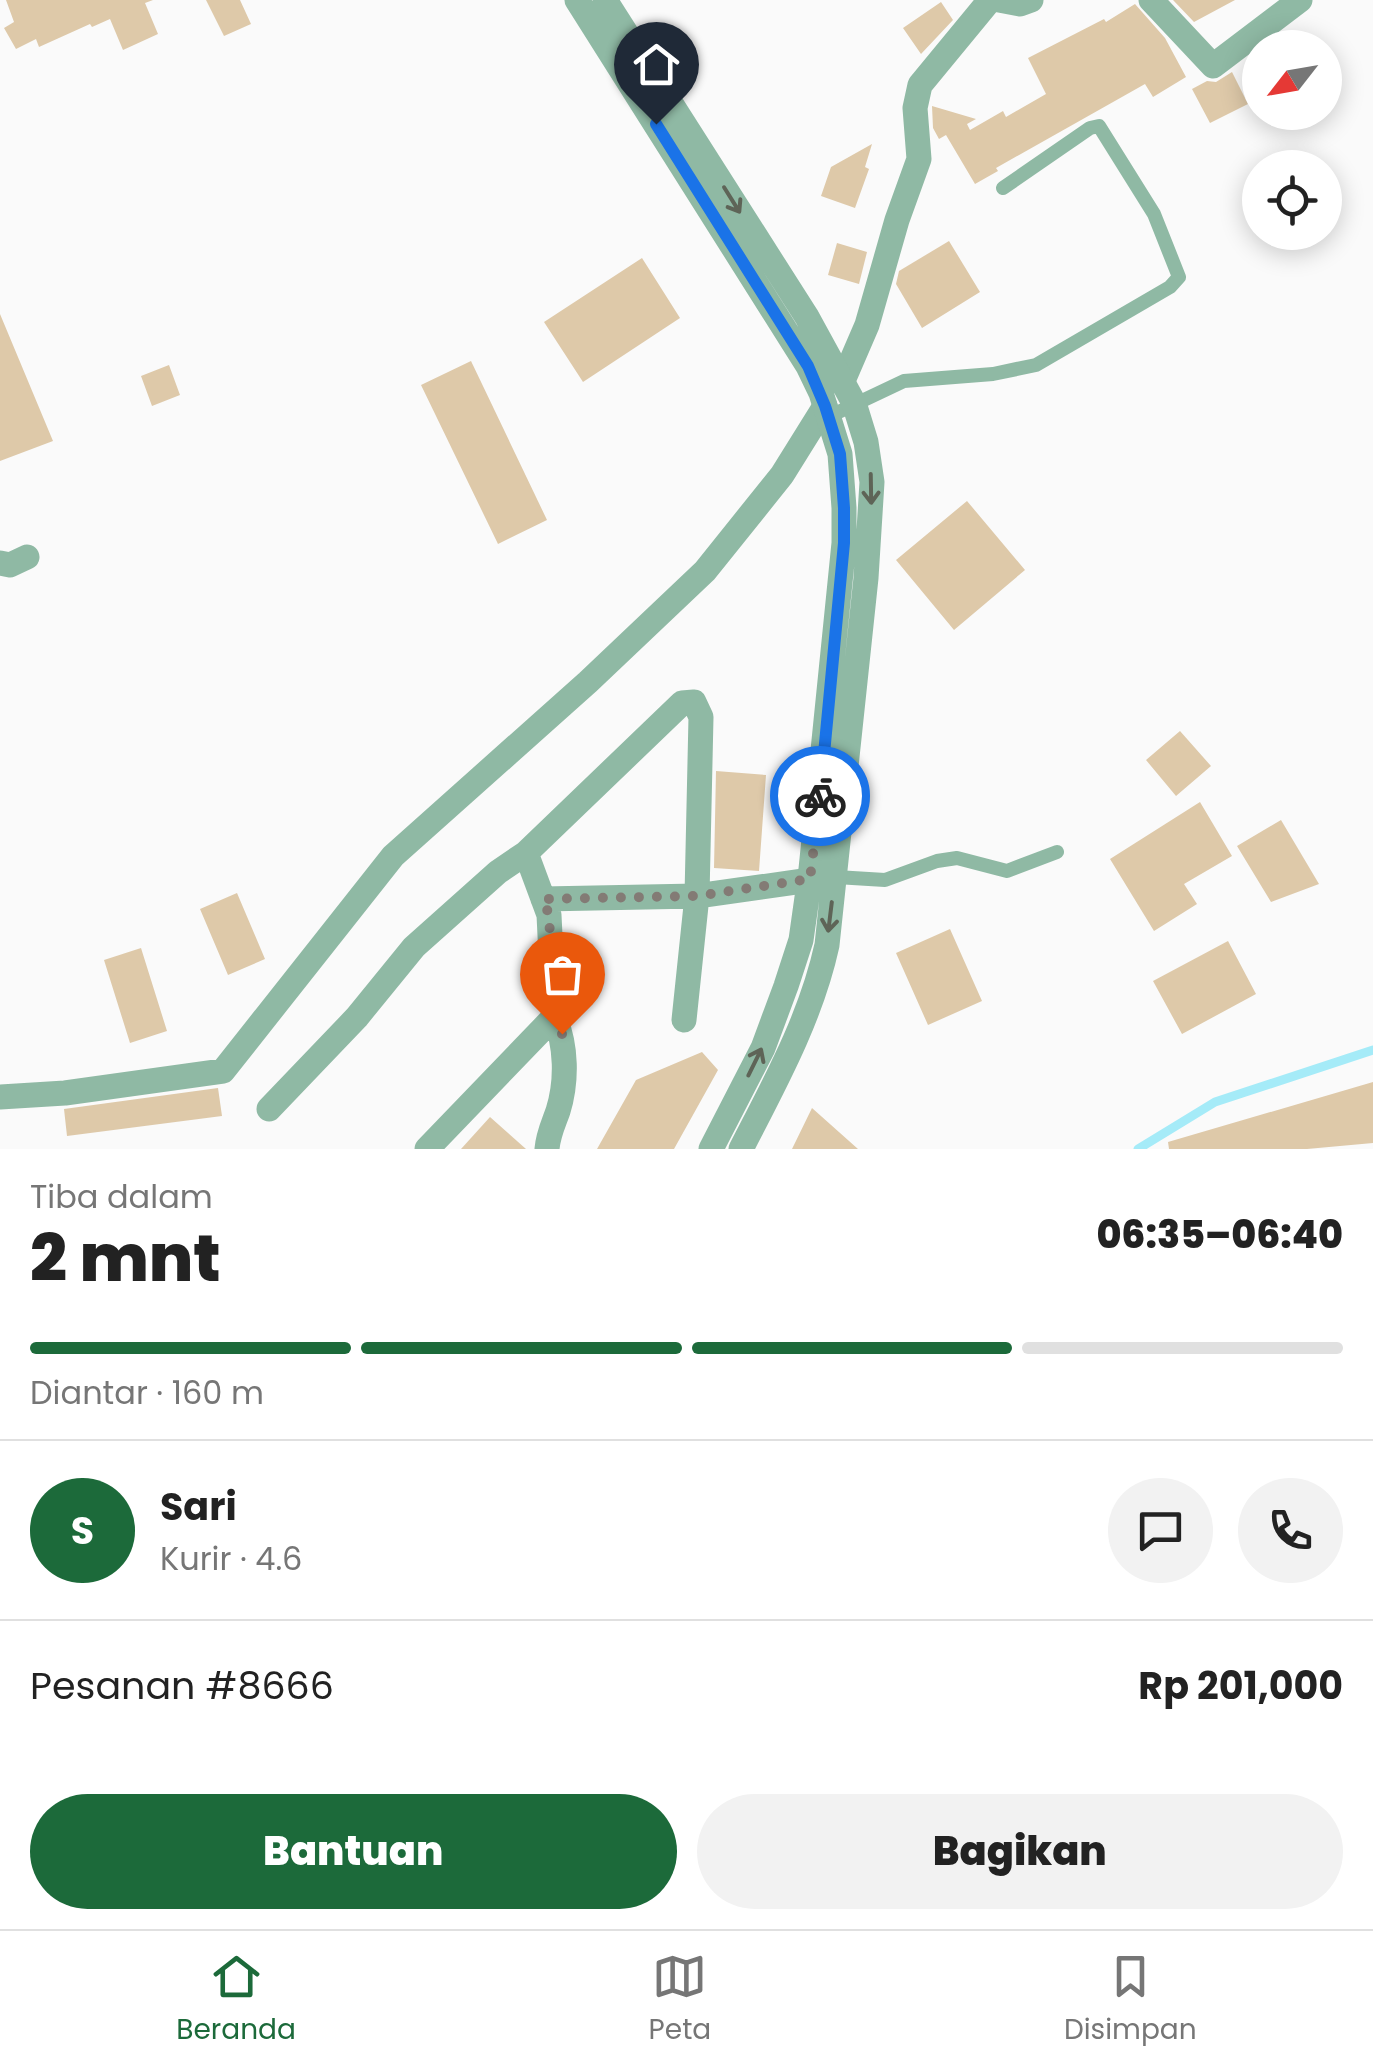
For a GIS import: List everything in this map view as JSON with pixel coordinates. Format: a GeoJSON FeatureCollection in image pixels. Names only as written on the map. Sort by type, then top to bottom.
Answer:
{"type":"FeatureCollection","features":[{"type":"Feature","properties":{"kind":"street"},"geometry":{"type":"LineString","coordinates":[[578,0],[808,366],[840,454],[844,543],[823,878],[827,945],[808,1009],[741,1149]]}},
{"type":"Feature","properties":{"kind":"street"},"geometry":{"type":"LineString","coordinates":[[604,0],[807,317],[848,393],[866,442],[871,506],[823,878],[763,1048],[711,1149]]}},
{"type":"Feature","properties":{"kind":"street"},"geometry":{"type":"LineString","coordinates":[[848,393],[897,220],[919,159],[915,108],[920,84],[990,0]]}},
{"type":"Feature","properties":{"kind":"street"},"geometry":{"type":"LineString","coordinates":[[999,0],[1020,4],[1032,0]]}},
{"type":"Feature","properties":{"kind":"street"},"geometry":{"type":"LineString","coordinates":[[1151,0],[1213,66],[1300,0]]}},
{"type":"Feature","properties":{"kind":"street"},"geometry":{"type":"LineString","coordinates":[[0,1097],[223,1072],[393,856],[588,682],[705,571],[782,475],[827,411]]}},
{"type":"Feature","properties":{"kind":"street"},"geometry":{"type":"LineString","coordinates":[[0,563],[10,565],[27,557]]}},
{"type":"Feature","properties":{"kind":"street"},"geometry":{"type":"LineString","coordinates":[[269,1108],[357,1017],[414,947],[498,872],[526,853],[682,703],[694,702],[701,717],[697,896],[684,1020]]}},
{"type":"Feature","properties":{"kind":"street"},"geometry":{"type":"LineString","coordinates":[[526,853],[549,915],[554,1018],[562,1034],[564,1058],[559,1108],[547,1149]]}},
{"type":"Feature","properties":{"kind":"street"},"geometry":{"type":"LineString","coordinates":[[543,899],[697,896],[823,878]]}},
{"type":"Feature","properties":{"kind":"street"},"geometry":{"type":"LineString","coordinates":[[427,1149],[554,1018]]}},
{"type":"Feature","properties":{"kind":"lane"},"geometry":{"type":"LineString","coordinates":[[827,411],[848,393],[904,381],[993,374],[1036,365],[1170,287],[1179,276],[1154,214],[1099,126],[1090,128],[1003,188]]}},
{"type":"Feature","properties":{"kind":"lane"},"geometry":{"type":"LineString","coordinates":[[823,878],[885,880],[956,858],[1007,871],[1058,852]]}},
{"type":"Feature","properties":{"kind":"building"},"geometry":{"type":"Polygon","coordinates":[[[6,0],[153,0],[145,3],[158,34],[123,50],[110,19],[39,47],[36,39],[16,49],[4,28],[14,22],[6,0]]]}},
{"type":"Feature","properties":{"kind":"building"},"geometry":{"type":"Polygon","coordinates":[[[206,0],[240,0],[251,24],[224,36],[206,0]]]}},
{"type":"Feature","properties":{"kind":"building"},"geometry":{"type":"Polygon","coordinates":[[[1173,0],[1235,0],[1194,22],[1173,0]]]}},
{"type":"Feature","properties":{"kind":"building"},"geometry":{"type":"Polygon","coordinates":[[[941,2],[953,20],[921,54],[903,28],[941,2]]]}},
{"type":"Feature","properties":{"kind":"building"},"geometry":{"type":"Polygon","coordinates":[[[1135,4],[1165,38],[1186,77],[1153,97],[1145,84],[996,168],[998,171],[975,184],[946,135],[939,139],[933,128],[932,106],[976,119],[967,124],[970,130],[1003,111],[1006,117],[1046,94],[1028,58],[1104,19],[1106,22],[1135,4]]]}},
{"type":"Feature","properties":{"kind":"building"},"geometry":{"type":"Polygon","coordinates":[[[1232,72],[1242,92],[1242,107],[1210,123],[1192,89],[1207,81],[1216,82],[1232,72]]]}},
{"type":"Feature","properties":{"kind":"building"},"geometry":{"type":"Polygon","coordinates":[[[872,144],[865,167],[869,169],[855,208],[821,196],[831,167],[872,144]]]}},
{"type":"Feature","properties":{"kind":"building"},"geometry":{"type":"Polygon","coordinates":[[[949,241],[980,292],[922,328],[896,284],[899,271],[949,241]]]}},
{"type":"Feature","properties":{"kind":"building"},"geometry":{"type":"Polygon","coordinates":[[[837,243],[867,252],[859,284],[828,275],[837,243]]]}},
{"type":"Feature","properties":{"kind":"building"},"geometry":{"type":"Polygon","coordinates":[[[642,258],[680,318],[583,382],[544,322],[642,258]]]}},
{"type":"Feature","properties":{"kind":"building"},"geometry":{"type":"Polygon","coordinates":[[[0,314],[53,441],[0,461],[0,314]]]}},
{"type":"Feature","properties":{"kind":"building"},"geometry":{"type":"Polygon","coordinates":[[[471,361],[547,520],[498,544],[421,385],[471,361]]]}},
{"type":"Feature","properties":{"kind":"building"},"geometry":{"type":"Polygon","coordinates":[[[169,365],[180,395],[152,406],[141,376],[169,365]]]}},
{"type":"Feature","properties":{"kind":"building"},"geometry":{"type":"Polygon","coordinates":[[[967,501],[1025,570],[954,630],[896,560],[967,501]]]}},
{"type":"Feature","properties":{"kind":"building"},"geometry":{"type":"Polygon","coordinates":[[[1180,731],[1211,766],[1176,796],[1146,760],[1180,731]]]}},
{"type":"Feature","properties":{"kind":"building"},"geometry":{"type":"Polygon","coordinates":[[[716,771],[766,775],[759,871],[714,868],[716,771]]]}},
{"type":"Feature","properties":{"kind":"building"},"geometry":{"type":"Polygon","coordinates":[[[1200,802],[1232,856],[1184,884],[1197,904],[1154,931],[1110,859],[1200,802]]]}},
{"type":"Feature","properties":{"kind":"building"},"geometry":{"type":"Polygon","coordinates":[[[1281,820],[1319,884],[1271,902],[1237,846],[1281,820]]]}},
{"type":"Feature","properties":{"kind":"building"},"geometry":{"type":"Polygon","coordinates":[[[237,893],[265,959],[228,975],[200,909],[237,893]]]}},
{"type":"Feature","properties":{"kind":"building"},"geometry":{"type":"Polygon","coordinates":[[[950,929],[982,1001],[928,1025],[896,953],[950,929]]]}},
{"type":"Feature","properties":{"kind":"building"},"geometry":{"type":"Polygon","coordinates":[[[1228,941],[1256,994],[1182,1034],[1153,981],[1228,941]]]}},
{"type":"Feature","properties":{"kind":"building"},"geometry":{"type":"Polygon","coordinates":[[[141,948],[167,1031],[130,1043],[104,960],[141,948]]]}},
{"type":"Feature","properties":{"kind":"building"},"geometry":{"type":"Polygon","coordinates":[[[702,1052],[718,1070],[674,1149],[597,1149],[636,1080],[702,1052]]]}},
{"type":"Feature","properties":{"kind":"building"},"geometry":{"type":"Polygon","coordinates":[[[1373,1082],[1373,1143],[1307,1149],[1169,1149],[1168,1142],[1373,1082]]]}},
{"type":"Feature","properties":{"kind":"building"},"geometry":{"type":"Polygon","coordinates":[[[218,1088],[222,1116],[67,1136],[64,1109],[218,1088]]]}},
{"type":"Feature","properties":{"kind":"building"},"geometry":{"type":"Polygon","coordinates":[[[812,1108],[858,1149],[792,1149],[812,1108]]]}},
{"type":"Feature","properties":{"kind":"building"},"geometry":{"type":"Polygon","coordinates":[[[490,1117],[526,1149],[461,1149],[490,1117]]]}},
{"type":"Feature","properties":{"kind":"waterway"},"geometry":{"type":"LineString","coordinates":[[1138,1149],[1215,1102],[1373,1050]]}},
{"type":"Feature","properties":{"kind":"way so far"},"geometry":{"type":"LineString","coordinates":[[562,1034],[554,1018],[549,915],[543,899],[697,896],[810,879],[820,796]]}},
{"type":"Feature","properties":{"kind":"route"},"geometry":{"type":"LineString","coordinates":[[656,124],[808,366],[840,454],[844,543],[820,796]]}}]}
